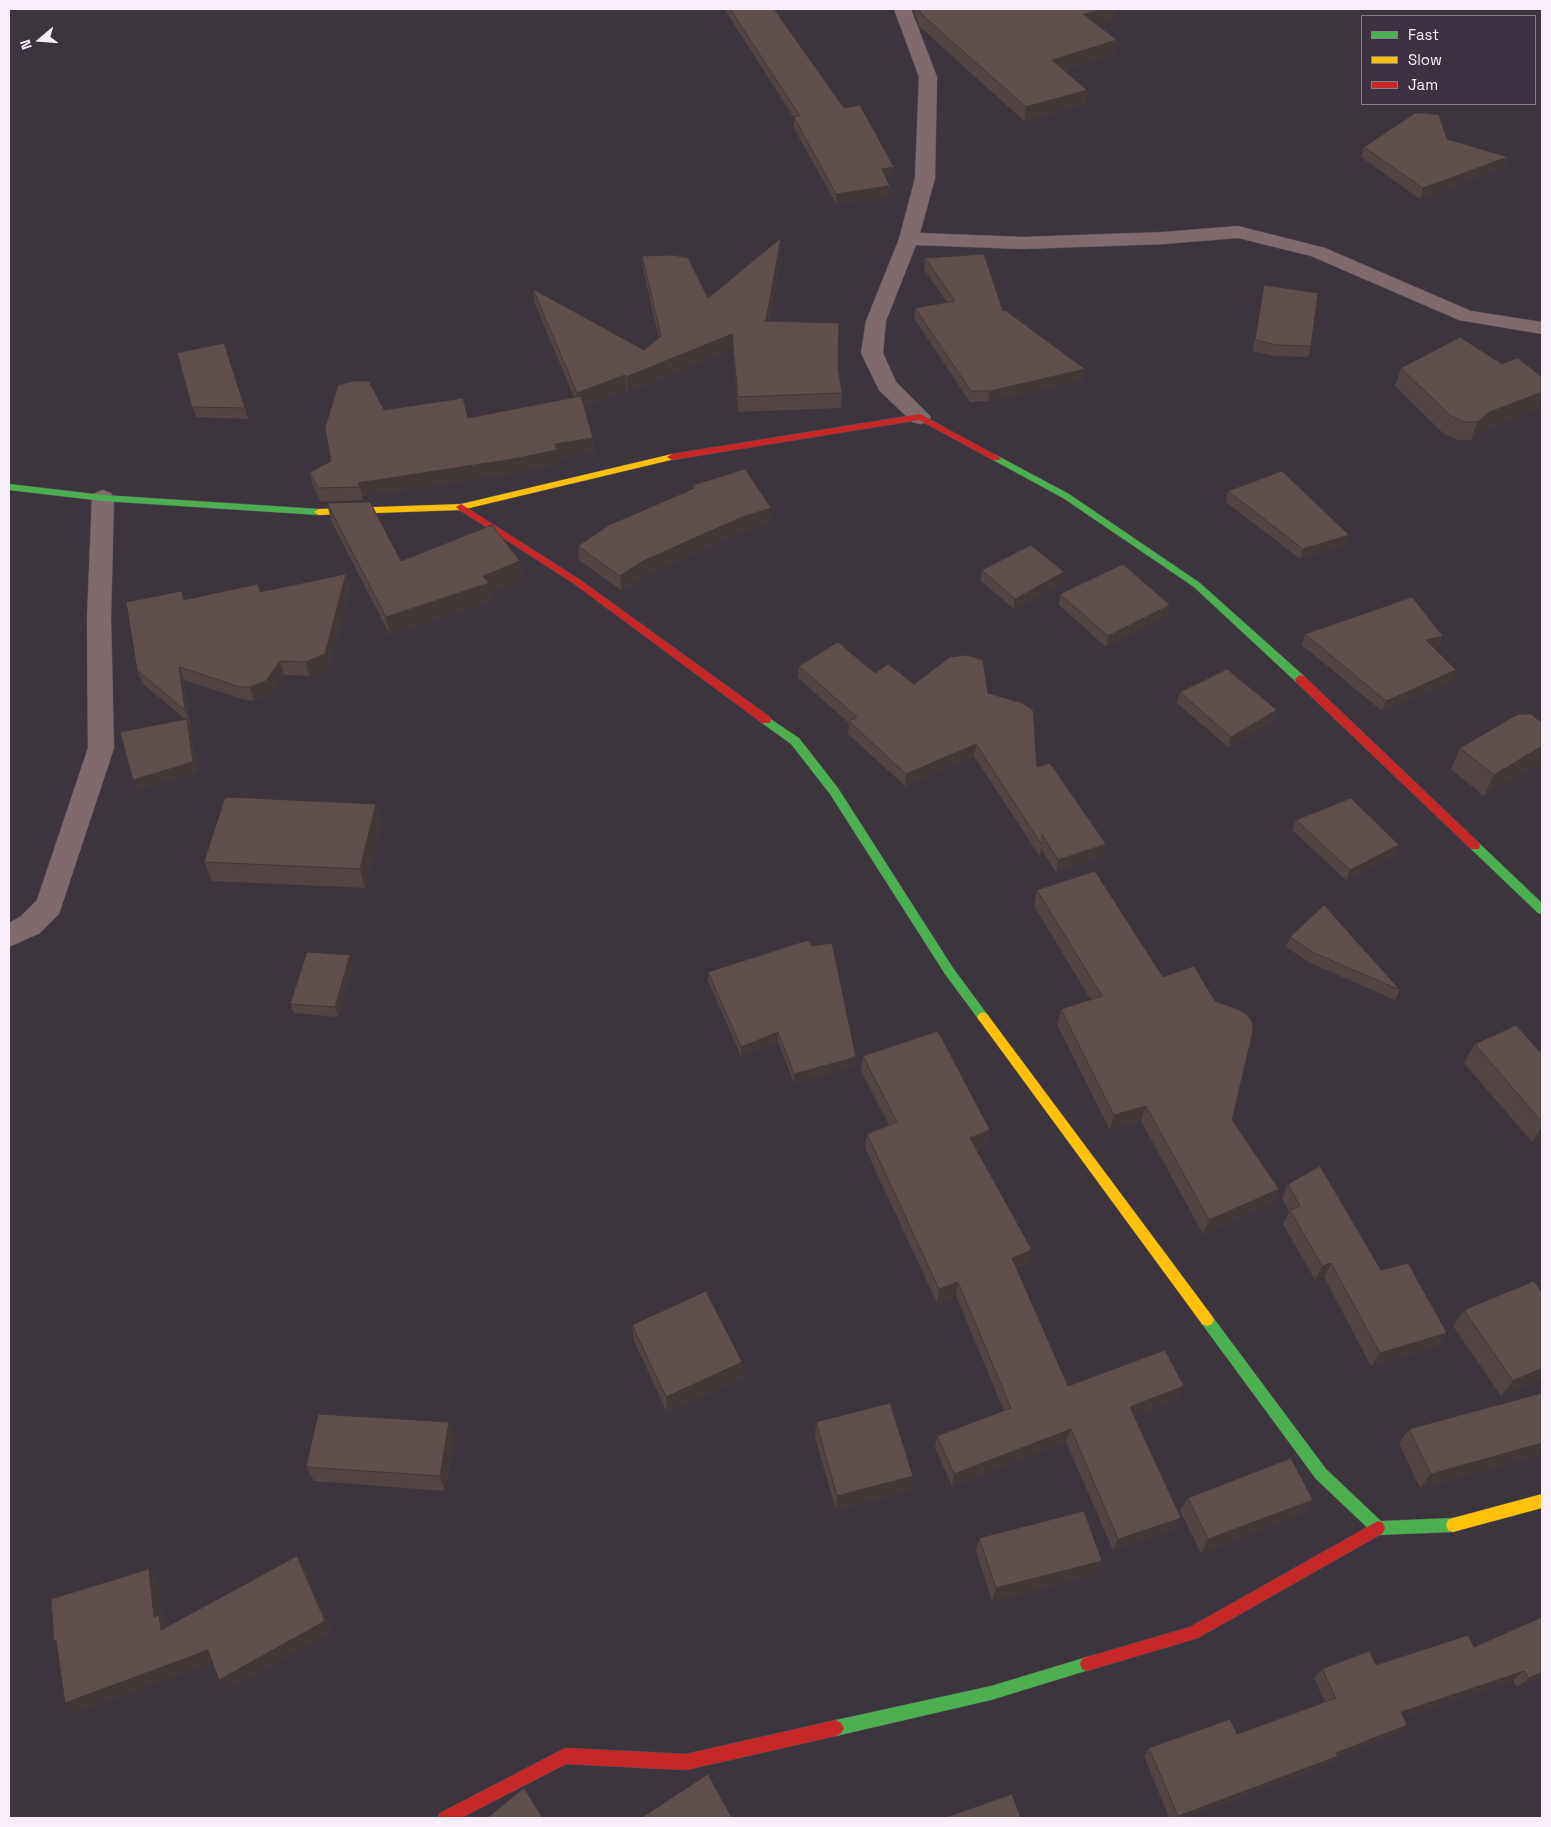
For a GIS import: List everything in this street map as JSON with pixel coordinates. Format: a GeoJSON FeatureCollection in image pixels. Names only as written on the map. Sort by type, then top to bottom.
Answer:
{"type":"FeatureCollection","features":[{"type":"Feature","properties":{"kind":"street"},"geometry":{"type":"LineString","coordinates":[[902,9],[928,77],[926,178],[909,239],[876,321],[872,353],[887,386],[920,417],[1066,496],[1197,585],[1313,691],[1542,910]]}},
{"type":"Feature","properties":{"kind":"street"},"geometry":{"type":"LineString","coordinates":[[909,239],[1023,243],[1164,238],[1238,232],[1318,252],[1466,316],[1542,328]]}},
{"type":"Feature","properties":{"kind":"street"},"geometry":{"type":"LineString","coordinates":[[9,488],[103,498],[312,512],[461,507],[677,456],[920,417]]}},
{"type":"Feature","properties":{"kind":"street"},"geometry":{"type":"LineString","coordinates":[[9,936],[30,925],[49,906],[101,748],[99,618],[103,498]]}},
{"type":"Feature","properties":{"kind":"street"},"geometry":{"type":"LineString","coordinates":[[461,507],[576,581],[795,741],[834,791],[950,971],[1315,1466],[1378,1528]]}},
{"type":"Feature","properties":{"kind":"street"},"geometry":{"type":"LineString","coordinates":[[445,1818],[564,1756],[686,1762],[991,1693],[1193,1633],[1378,1528],[1451,1525],[1542,1501]]}},
{"type":"Feature","properties":{"kind":"building"},"geometry":{"type":"Polygon","coordinates":[[[730,9],[774,9],[844,108],[860,105],[894,167],[882,169],[890,186],[836,194],[794,117],[800,116],[730,9]]]}},
{"type":"Feature","properties":{"kind":"building"},"geometry":{"type":"Polygon","coordinates":[[[919,9],[1107,9],[1083,14],[1117,40],[1052,60],[1087,90],[1026,107],[921,14],[919,9]]]}},
{"type":"Feature","properties":{"kind":"building"},"geometry":{"type":"Polygon","coordinates":[[[1415,113],[1439,115],[1447,139],[1508,157],[1423,188],[1364,147],[1415,113]]]}},
{"type":"Feature","properties":{"kind":"building"},"geometry":{"type":"Polygon","coordinates":[[[781,238],[766,320],[764,321],[839,323],[838,367],[842,393],[738,397],[732,334],[626,377],[625,375],[577,393],[533,289],[644,350],[661,336],[642,256],[673,255],[688,258],[708,298],[781,238]]]}},
{"type":"Feature","properties":{"kind":"building"},"geometry":{"type":"Polygon","coordinates":[[[984,254],[1003,311],[1005,310],[1085,369],[990,391],[971,391],[915,308],[955,301],[925,258],[984,254]]]}},
{"type":"Feature","properties":{"kind":"building"},"geometry":{"type":"Polygon","coordinates":[[[1264,285],[1318,293],[1311,346],[1277,345],[1255,340],[1264,285]]]}},
{"type":"Feature","properties":{"kind":"building"},"geometry":{"type":"Polygon","coordinates":[[[1460,337],[1502,364],[1518,358],[1542,377],[1542,392],[1490,412],[1477,422],[1464,422],[1451,416],[1401,368],[1460,337]]]}},
{"type":"Feature","properties":{"kind":"building"},"geometry":{"type":"Polygon","coordinates":[[[224,343],[245,408],[192,407],[177,353],[224,343]]]}},
{"type":"Feature","properties":{"kind":"building"},"geometry":{"type":"Polygon","coordinates":[[[353,381],[369,381],[384,410],[463,398],[468,418],[581,396],[593,438],[555,444],[557,450],[513,459],[358,483],[360,487],[318,488],[310,472],[331,461],[325,428],[338,385],[353,381]]]}},
{"type":"Feature","properties":{"kind":"building"},"geometry":{"type":"Polygon","coordinates":[[[745,469],[771,508],[742,517],[643,561],[620,576],[578,546],[609,525],[695,488],[693,485],[745,469]]]}},
{"type":"Feature","properties":{"kind":"building"},"geometry":{"type":"Polygon","coordinates":[[[1282,471],[1349,535],[1303,549],[1228,491],[1282,471]]]}},
{"type":"Feature","properties":{"kind":"building"},"geometry":{"type":"Polygon","coordinates":[[[370,502],[401,561],[492,525],[520,561],[483,576],[489,583],[386,617],[327,503],[370,502]]]}},
{"type":"Feature","properties":{"kind":"building"},"geometry":{"type":"Polygon","coordinates":[[[1031,545],[1064,572],[1015,599],[982,570],[1031,545]]]}},
{"type":"Feature","properties":{"kind":"building"},"geometry":{"type":"Polygon","coordinates":[[[1123,564],[1170,605],[1108,636],[1060,594],[1123,564]]]}},
{"type":"Feature","properties":{"kind":"building"},"geometry":{"type":"Polygon","coordinates":[[[346,574],[325,654],[306,662],[280,661],[266,681],[250,687],[240,687],[179,667],[185,710],[137,670],[126,602],[182,591],[184,600],[258,584],[260,592],[346,574]]]}},
{"type":"Feature","properties":{"kind":"building"},"geometry":{"type":"Polygon","coordinates":[[[1412,597],[1443,636],[1426,640],[1456,670],[1386,701],[1305,634],[1412,597]]]}},
{"type":"Feature","properties":{"kind":"building"},"geometry":{"type":"Polygon","coordinates":[[[838,642],[875,673],[888,664],[914,684],[950,657],[966,655],[983,660],[988,693],[1022,703],[1033,710],[1037,767],[1050,763],[1106,844],[1058,860],[1042,834],[1042,845],[976,744],[906,774],[849,721],[857,717],[799,666],[838,642]]]}},
{"type":"Feature","properties":{"kind":"building"},"geometry":{"type":"Polygon","coordinates":[[[1227,669],[1277,710],[1231,737],[1180,692],[1227,669]]]}},
{"type":"Feature","properties":{"kind":"building"},"geometry":{"type":"Polygon","coordinates":[[[1518,714],[1531,714],[1542,723],[1542,746],[1494,775],[1460,748],[1518,714]]]}},
{"type":"Feature","properties":{"kind":"building"},"geometry":{"type":"Polygon","coordinates":[[[187,719],[193,762],[133,780],[120,732],[187,719]]]}},
{"type":"Feature","properties":{"kind":"building"},"geometry":{"type":"Polygon","coordinates":[[[225,797],[376,804],[360,869],[204,862],[225,797]]]}},
{"type":"Feature","properties":{"kind":"building"},"geometry":{"type":"Polygon","coordinates":[[[1351,798],[1399,845],[1350,870],[1296,820],[1351,798]]]}},
{"type":"Feature","properties":{"kind":"building"},"geometry":{"type":"Polygon","coordinates":[[[1095,871],[1163,977],[1194,966],[1215,1001],[1247,1014],[1252,1022],[1253,1031],[1232,1120],[1279,1189],[1209,1220],[1146,1106],[1114,1115],[1061,1009],[1102,996],[1037,890],[1095,871]]]}},
{"type":"Feature","properties":{"kind":"building"},"geometry":{"type":"Polygon","coordinates":[[[1324,905],[1400,990],[1314,953],[1290,937],[1324,905]]]}},
{"type":"Feature","properties":{"kind":"building"},"geometry":{"type":"Polygon","coordinates":[[[808,940],[812,946],[832,943],[856,1057],[794,1074],[778,1032],[741,1047],[708,972],[808,940]]]}},
{"type":"Feature","properties":{"kind":"building"},"geometry":{"type":"Polygon","coordinates":[[[307,952],[350,955],[335,1007],[290,1004],[307,952]]]}},
{"type":"Feature","properties":{"kind":"building"},"geometry":{"type":"Polygon","coordinates":[[[1516,1025],[1542,1054],[1542,1122],[1475,1044],[1516,1025]]]}},
{"type":"Feature","properties":{"kind":"building"},"geometry":{"type":"Polygon","coordinates":[[[938,1031],[990,1130],[970,1138],[1032,1250],[1012,1258],[1068,1386],[1165,1350],[1184,1386],[1130,1407],[1181,1518],[1118,1539],[1071,1429],[954,1474],[937,1436],[1011,1408],[958,1282],[939,1289],[867,1134],[897,1122],[863,1056],[938,1031]]]}},
{"type":"Feature","properties":{"kind":"building"},"geometry":{"type":"Polygon","coordinates":[[[1320,1166],[1381,1270],[1408,1263],[1447,1333],[1380,1353],[1331,1263],[1322,1266],[1290,1210],[1300,1206],[1288,1184],[1320,1166]]]}},
{"type":"Feature","properties":{"kind":"building"},"geometry":{"type":"Polygon","coordinates":[[[1534,1281],[1542,1293],[1542,1368],[1513,1381],[1464,1310],[1534,1281]]]}},
{"type":"Feature","properties":{"kind":"building"},"geometry":{"type":"Polygon","coordinates":[[[706,1291],[742,1362],[666,1397],[632,1325],[706,1291]]]}},
{"type":"Feature","properties":{"kind":"building"},"geometry":{"type":"Polygon","coordinates":[[[1542,1393],[1542,1443],[1431,1474],[1409,1429],[1542,1393]]]}},
{"type":"Feature","properties":{"kind":"building"},"geometry":{"type":"Polygon","coordinates":[[[890,1403],[913,1476],[837,1496],[816,1422],[890,1403]]]}},
{"type":"Feature","properties":{"kind":"building"},"geometry":{"type":"Polygon","coordinates":[[[318,1414],[449,1422],[440,1476],[306,1467],[318,1414]]]}},
{"type":"Feature","properties":{"kind":"building"},"geometry":{"type":"Polygon","coordinates":[[[1291,1458],[1313,1500],[1208,1539],[1188,1498],[1291,1458]]]}},
{"type":"Feature","properties":{"kind":"building"},"geometry":{"type":"Polygon","coordinates":[[[1084,1511],[1102,1561],[996,1588],[979,1538],[1084,1511]]]}},
{"type":"Feature","properties":{"kind":"building"},"geometry":{"type":"Polygon","coordinates":[[[297,1556],[325,1621],[219,1680],[208,1650],[65,1703],[56,1640],[54,1641],[51,1599],[149,1569],[154,1617],[159,1615],[161,1630],[297,1556]]]}},
{"type":"Feature","properties":{"kind":"building"},"geometry":{"type":"Polygon","coordinates":[[[1542,1617],[1542,1672],[1529,1678],[1524,1671],[1401,1712],[1407,1725],[1336,1753],[1338,1756],[1178,1816],[1149,1748],[1230,1719],[1237,1734],[1336,1698],[1322,1669],[1369,1651],[1376,1665],[1468,1635],[1474,1647],[1542,1617]]]}},
{"type":"Feature","properties":{"kind":"building"},"geometry":{"type":"Polygon","coordinates":[[[708,1774],[732,1818],[641,1818],[708,1774]]]}},
{"type":"Feature","properties":{"kind":"building"},"geometry":{"type":"Polygon","coordinates":[[[524,1788],[543,1818],[487,1818],[524,1788]]]}},
{"type":"Feature","properties":{"kind":"building"},"geometry":{"type":"Polygon","coordinates":[[[1012,1794],[1021,1818],[944,1818],[1012,1794]]]}},
{"type":"Feature","properties":{"kind":"traffic: fast"},"geometry":{"type":"LineString","coordinates":[[996,458],[1066,496],[1197,585],[1300,679]]}},
{"type":"Feature","properties":{"kind":"traffic: fast"},"geometry":{"type":"LineString","coordinates":[[9,487],[103,498],[319,512]]}},
{"type":"Feature","properties":{"kind":"traffic: fast"},"geometry":{"type":"LineString","coordinates":[[766,720],[795,741],[834,791],[949,971],[983,1017]]}},
{"type":"Feature","properties":{"kind":"traffic: fast"},"geometry":{"type":"LineString","coordinates":[[1475,846],[1542,910]]}},
{"type":"Feature","properties":{"kind":"traffic: fast"},"geometry":{"type":"LineString","coordinates":[[1207,1320],[1321,1474],[1378,1528],[1453,1525]]}},
{"type":"Feature","properties":{"kind":"traffic: fast"},"geometry":{"type":"LineString","coordinates":[[836,1728],[991,1693],[1087,1664]]}},
{"type":"Feature","properties":{"kind":"traffic: slow"},"geometry":{"type":"LineString","coordinates":[[319,512],[461,507],[672,457]]}},
{"type":"Feature","properties":{"kind":"traffic: slow"},"geometry":{"type":"LineString","coordinates":[[983,1017],[1207,1320]]}},
{"type":"Feature","properties":{"kind":"traffic: slow"},"geometry":{"type":"LineString","coordinates":[[1453,1525],[1542,1501]]}},
{"type":"Feature","properties":{"kind":"traffic: jam"},"geometry":{"type":"LineString","coordinates":[[672,457],[920,417],[996,458]]}},
{"type":"Feature","properties":{"kind":"traffic: jam"},"geometry":{"type":"LineString","coordinates":[[461,507],[576,581],[766,720]]}},
{"type":"Feature","properties":{"kind":"traffic: jam"},"geometry":{"type":"LineString","coordinates":[[1300,679],[1475,846]]}},
{"type":"Feature","properties":{"kind":"traffic: jam"},"geometry":{"type":"LineString","coordinates":[[1087,1664],[1193,1633],[1378,1528]]}},
{"type":"Feature","properties":{"kind":"traffic: jam"},"geometry":{"type":"LineString","coordinates":[[445,1818],[565,1756],[686,1762],[836,1728]]}}]}
